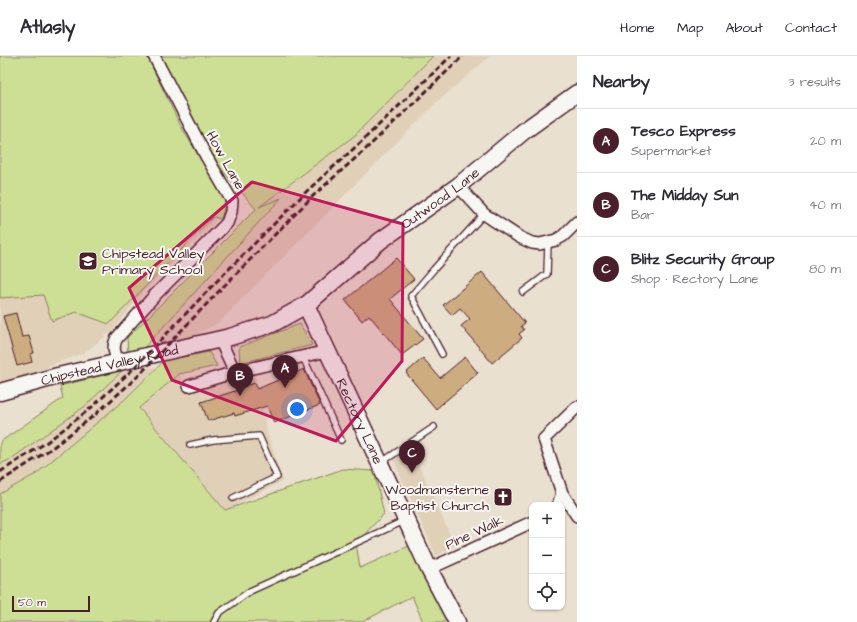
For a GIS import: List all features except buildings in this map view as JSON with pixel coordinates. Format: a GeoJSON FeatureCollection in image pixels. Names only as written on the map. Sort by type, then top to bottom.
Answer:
{"type":"FeatureCollection","features":[{"type":"Feature","properties":{"kind":"main road","name":"Outwood Lane"},"geometry":{"type":"LineString","coordinates":[[306,305],[380,241],[458,186],[524,131],[577,93]]}},
{"type":"Feature","properties":{"kind":"main road","name":"Chipstead Valley Road"},"geometry":{"type":"LineString","coordinates":[[0,392],[58,376],[220,340],[272,324],[306,305]]}},
{"type":"Feature","properties":{"kind":"main road","name":"Rectory Lane"},"geometry":{"type":"LineString","coordinates":[[306,305],[429,569],[457,622]]}},
{"type":"Feature","properties":{"kind":"street","name":"How Lane"},"geometry":{"type":"LineString","coordinates":[[119,362],[114,349],[114,343],[117,338],[156,294],[226,223],[231,212],[232,202],[206,156],[154,56]]}},
{"type":"Feature","properties":{"kind":"street"},"geometry":{"type":"LineString","coordinates":[[458,186],[484,214],[525,240],[540,244],[548,243],[563,236],[577,222]]}},
{"type":"Feature","properties":{"kind":"street"},"geometry":{"type":"LineString","coordinates":[[220,340],[235,372]]}},
{"type":"Feature","properties":{"kind":"street"},"geometry":{"type":"LineString","coordinates":[[189,386],[235,372],[327,351]]}},
{"type":"Feature","properties":{"kind":"street"},"geometry":{"type":"LineString","coordinates":[[570,512],[544,439],[577,407]]}},
{"type":"Feature","properties":{"kind":"street"},"geometry":{"type":"LineString","coordinates":[[559,502],[562,493]]}},
{"type":"Feature","properties":{"kind":"street","name":"Pine Walk"},"geometry":{"type":"LineString","coordinates":[[429,569],[529,523]]}},
{"type":"Feature","properties":{"kind":"lane"},"geometry":{"type":"LineString","coordinates":[[442,354],[411,296],[434,268],[484,214]]}},
{"type":"Feature","properties":{"kind":"lane"},"geometry":{"type":"LineString","coordinates":[[523,292],[547,274],[548,243]]}},
{"type":"Feature","properties":{"kind":"lane"},"geometry":{"type":"LineString","coordinates":[[302,357],[341,440]]}},
{"type":"Feature","properties":{"kind":"lane"},"geometry":{"type":"LineString","coordinates":[[380,464],[434,427]]}},
{"type":"Feature","properties":{"kind":"lane"},"geometry":{"type":"LineString","coordinates":[[190,445],[213,440],[259,436],[277,477],[233,498]]}},
{"type":"Feature","properties":{"kind":"lane"},"geometry":{"type":"LineString","coordinates":[[214,622],[219,613],[250,591],[406,520]]}},
{"type":"Feature","properties":{"kind":"highlighted area"},"geometry":{"type":"Polygon","coordinates":[[[252,182],[403,224],[402,361],[336,441],[172,380],[129,288],[252,182]]]}},
{"type":"Feature","properties":{"kind":"shaded area"},"geometry":{"type":"Polygon","coordinates":[[[433,56],[490,56],[435,104],[218,323],[192,336],[128,354],[127,338],[257,209],[354,136],[433,56]]]}},
{"type":"Feature","properties":{"kind":"shaded area","name":"Chipstead Valley Primary School"},"geometry":{"type":"Polygon","coordinates":[[[196,154],[225,207],[209,228],[145,290],[113,330],[84,353],[48,366],[58,376],[0,392],[0,231],[196,154]]]}},
{"type":"Feature","properties":{"kind":"shaded area"},"geometry":{"type":"Polygon","coordinates":[[[156,367],[124,400],[36,474],[0,494],[0,464],[11,459],[84,407],[123,370],[156,367]]]}},
{"type":"Feature","properties":{"kind":"shaded area"},"geometry":{"type":"Polygon","coordinates":[[[179,374],[184,381],[256,378],[267,431],[283,481],[226,510],[139,408],[179,374]]]}},
{"type":"Feature","properties":{"kind":"shaded area"},"geometry":{"type":"Polygon","coordinates":[[[411,447],[455,546],[436,556],[393,459],[411,447]]]}},
{"type":"Feature","properties":{"kind":"green space"},"geometry":{"type":"Polygon","coordinates":[[[0,56],[147,56],[180,125],[226,201],[221,219],[213,217],[109,324],[76,312],[52,321],[43,295],[0,298],[0,56]]]}},
{"type":"Feature","properties":{"kind":"green space"},"geometry":{"type":"Polygon","coordinates":[[[155,56],[433,56],[354,136],[259,207],[281,198],[142,350],[128,354],[127,338],[256,209],[222,170],[155,56]]]}},
{"type":"Feature","properties":{"kind":"green space"},"geometry":{"type":"Polygon","coordinates":[[[300,324],[312,345],[240,363],[239,347],[300,324]]]}},
{"type":"Feature","properties":{"kind":"green space"},"geometry":{"type":"Polygon","coordinates":[[[209,352],[217,366],[179,374],[139,408],[225,510],[343,469],[374,471],[384,514],[356,543],[360,568],[409,546],[447,622],[423,622],[412,596],[362,622],[0,622],[0,494],[36,474],[124,400],[165,360],[209,352]]]}},
{"type":"Feature","properties":{"kind":"green space"},"geometry":{"type":"Polygon","coordinates":[[[123,370],[84,407],[11,459],[0,464],[0,442],[63,398],[60,386],[123,370]]]}},
{"type":"Feature","properties":{"kind":"railway"},"geometry":{"type":"LineString","coordinates":[[0,472],[47,442],[91,408],[132,370],[216,282],[309,189],[361,142],[451,56]]}},
{"type":"Feature","properties":{"kind":"railway"},"geometry":{"type":"LineString","coordinates":[[0,482],[52,448],[96,414],[138,376],[314,195],[367,148],[463,56]]}},
{"type":"Feature","properties":{"kind":"place","name":"Chipstead Valley Primary School"},"geometry":{"type":"Point","coordinates":[88,261]}},
{"type":"Feature","properties":{"kind":"place","name":"Tesco Express"},"geometry":{"type":"Point","coordinates":[285,388]}},
{"type":"Feature","properties":{"kind":"place","name":"The Midday Sun"},"geometry":{"type":"Point","coordinates":[240,396]}},
{"type":"Feature","properties":{"kind":"place","name":"Blitz Security Group"},"geometry":{"type":"Point","coordinates":[412,473]}},
{"type":"Feature","properties":{"kind":"place","name":"Woodmansterne Baptist Church"},"geometry":{"type":"Point","coordinates":[503,497]}}]}
